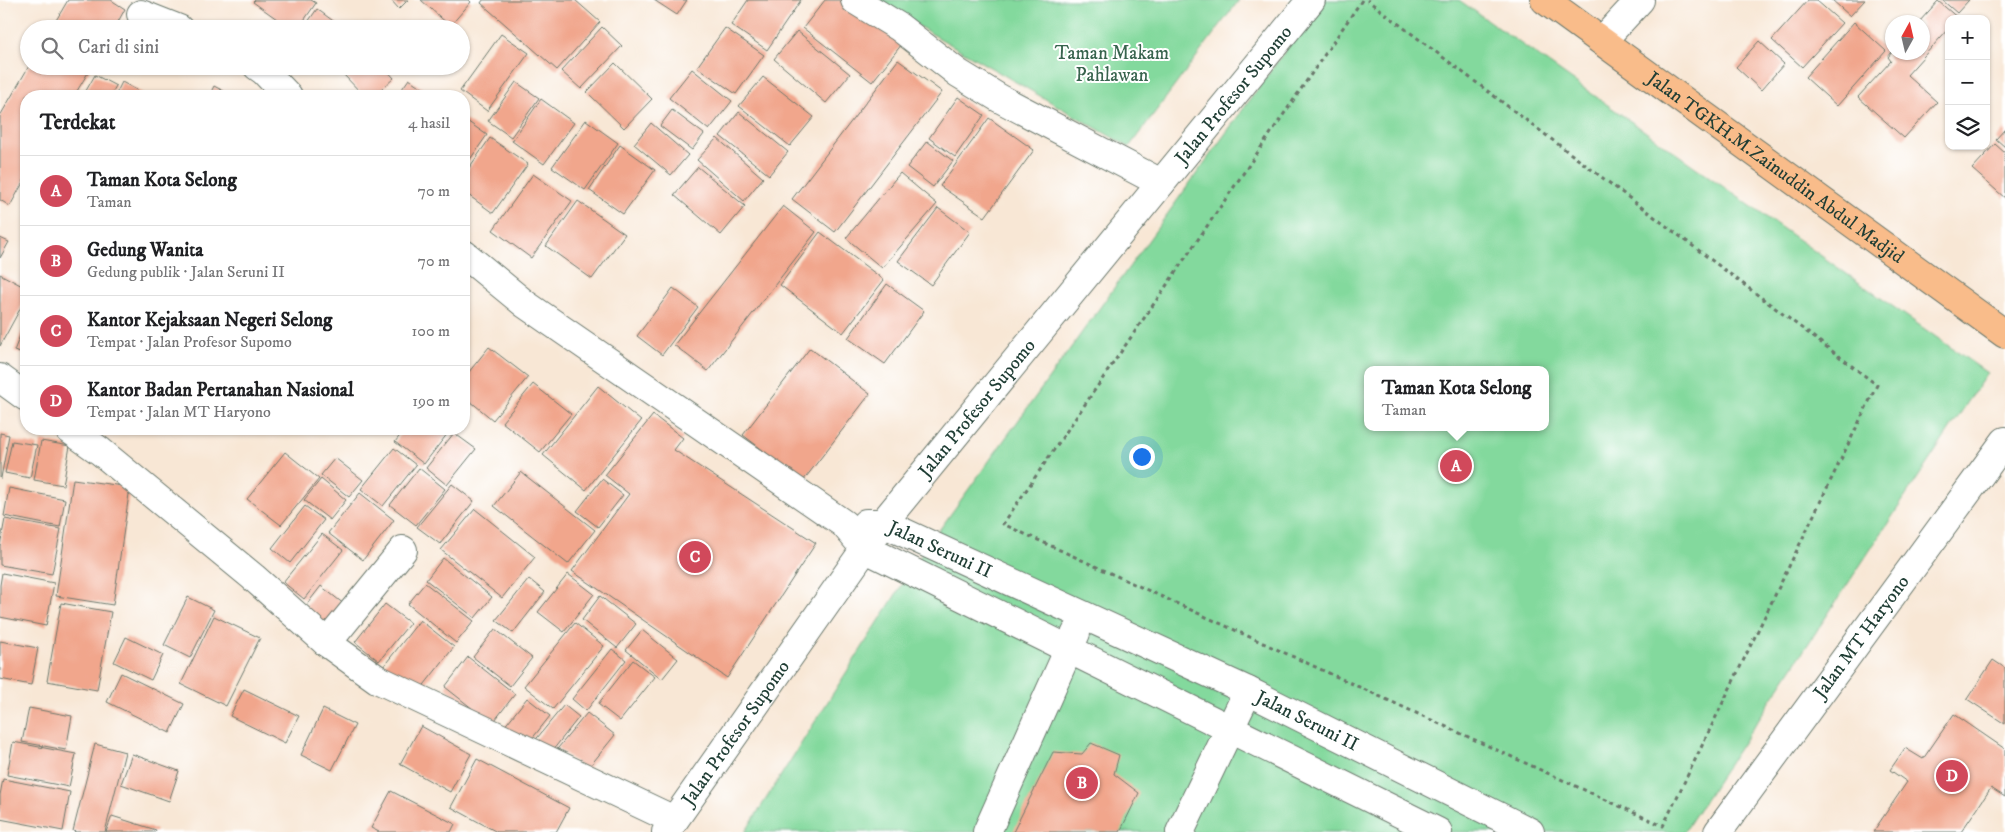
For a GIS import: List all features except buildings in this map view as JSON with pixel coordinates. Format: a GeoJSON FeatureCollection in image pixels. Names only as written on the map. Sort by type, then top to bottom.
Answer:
{"type":"FeatureCollection","features":[{"type":"Feature","properties":{"kind":"main road","name":"Jalan TGKH.M.Zainuddin Abdul Madjid"},"geometry":{"type":"LineString","coordinates":[[1545,0],[2005,334]]}},
{"type":"Feature","properties":{"kind":"street"},"geometry":{"type":"LineString","coordinates":[[855,0],[899,27],[958,73],[991,94],[1161,183]]}},
{"type":"Feature","properties":{"kind":"street","name":"Jalan Profesor Supomo"},"geometry":{"type":"LineString","coordinates":[[670,826],[883,523],[1311,0]]}},
{"type":"Feature","properties":{"kind":"street"},"geometry":{"type":"LineString","coordinates":[[1602,42],[1640,0]]}},
{"type":"Feature","properties":{"kind":"street"},"geometry":{"type":"LineString","coordinates":[[141,14],[156,20]]}},
{"type":"Feature","properties":{"kind":"street"},"geometry":{"type":"LineString","coordinates":[[268,75],[282,90]]}},
{"type":"Feature","properties":{"kind":"street"},"geometry":{"type":"LineString","coordinates":[[470,259],[525,304],[844,524]]}},
{"type":"Feature","properties":{"kind":"street"},"geometry":{"type":"LineString","coordinates":[[0,378],[20,393]]}},
{"type":"Feature","properties":{"kind":"street"},"geometry":{"type":"LineString","coordinates":[[77,435],[100,451],[253,577],[328,643],[377,679],[670,826]]}},
{"type":"Feature","properties":{"kind":"street","name":"Jalan MT Haryono"},"geometry":{"type":"LineString","coordinates":[[1718,832],[2005,441]]}},
{"type":"Feature","properties":{"kind":"street","name":"Jalan Seruni II"},"geometry":{"type":"LineString","coordinates":[[844,524],[883,523],[1248,691],[1530,832]]}},
{"type":"Feature","properties":{"kind":"street","name":"Jalan Seruni II"},"geometry":{"type":"LineString","coordinates":[[844,524],[864,548],[1438,832]]}},
{"type":"Feature","properties":{"kind":"street"},"geometry":{"type":"LineString","coordinates":[[328,643],[403,550]]}},
{"type":"Feature","properties":{"kind":"street"},"geometry":{"type":"LineString","coordinates":[[987,832],[1083,615]]}},
{"type":"Feature","properties":{"kind":"street"},"geometry":{"type":"LineString","coordinates":[[1180,832],[1248,691]]}},
{"type":"Feature","properties":{"kind":"path"},"geometry":{"type":"LineString","coordinates":[[1362,0],[1003,524],[1663,826],[1877,385],[1367,0]]}},
{"type":"Feature","properties":{"kind":"green space","name":"Taman Makam Pahlawan"},"geometry":{"type":"Polygon","coordinates":[[[873,0],[1239,0],[1129,147],[873,0]]]}},
{"type":"Feature","properties":{"kind":"green space"},"geometry":{"type":"Polygon","coordinates":[[[1322,0],[1459,0],[1987,373],[1684,832],[745,832],[919,558],[1322,0]]]}},
{"type":"Feature","properties":{"kind":"place","name":"Taman Kota Selong"},"geometry":{"type":"Point","coordinates":[1456,466]}},
{"type":"Feature","properties":{"kind":"place","name":"Kantor Kejaksaan Negeri Selong"},"geometry":{"type":"Point","coordinates":[695,557]}},
{"type":"Feature","properties":{"kind":"place","name":"Kantor Badan Pertanahan Nasional"},"geometry":{"type":"Point","coordinates":[1952,776]}},
{"type":"Feature","properties":{"kind":"place","name":"Gedung Wanita"},"geometry":{"type":"Point","coordinates":[1082,783]}}]}
